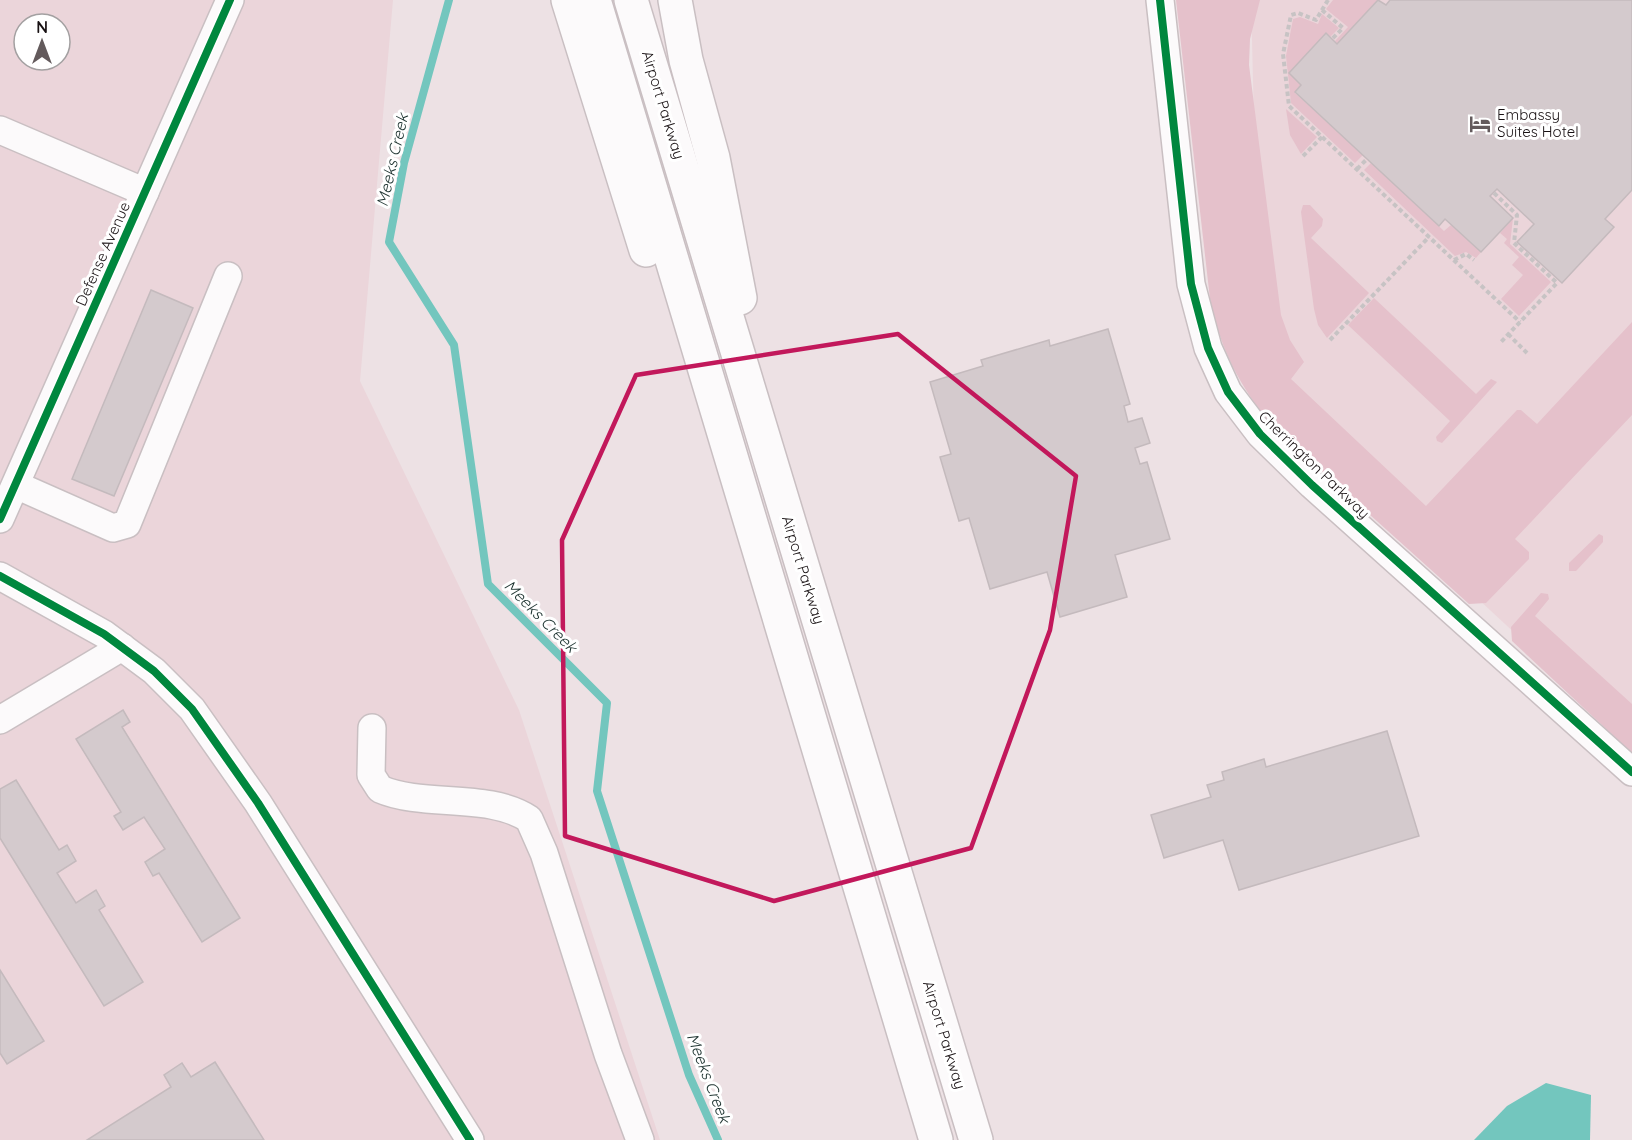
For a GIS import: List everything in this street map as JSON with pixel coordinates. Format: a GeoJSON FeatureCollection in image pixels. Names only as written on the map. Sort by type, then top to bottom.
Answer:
{"type":"FeatureCollection","features":[{"type":"Feature","properties":{"kind":"highway"},"geometry":{"type":"LineString","coordinates":[[568,0],[630,202],[901,1020]]}},
{"type":"Feature","properties":{"kind":"highway"},"geometry":{"type":"LineString","coordinates":[[594,0],[936,1140]]}},
{"type":"Feature","properties":{"kind":"highway","name":"Airport Parkway"},"geometry":{"type":"LineString","coordinates":[[631,0],[976,1140]]}},
{"type":"Feature","properties":{"kind":"highway"},"geometry":{"type":"LineString","coordinates":[[675,0],[686,60],[713,158],[775,476]]}},
{"type":"Feature","properties":{"kind":"street","name":"Defense Avenue"},"geometry":{"type":"LineString","coordinates":[[0,519],[230,0]]}},
{"type":"Feature","properties":{"kind":"street","name":"Cherrington Parkway"},"geometry":{"type":"LineString","coordinates":[[1160,0],[1191,284],[1208,348],[1228,392],[1260,434],[1312,485],[1632,772]]}},
{"type":"Feature","properties":{"kind":"street"},"geometry":{"type":"LineString","coordinates":[[0,130],[145,192]]}},
{"type":"Feature","properties":{"kind":"street"},"geometry":{"type":"LineString","coordinates":[[16,485],[112,528],[127,524],[228,276]]}},
{"type":"Feature","properties":{"kind":"street"},"geometry":{"type":"LineString","coordinates":[[0,576],[52,603],[122,647],[177,692],[209,730],[287,847],[470,1140]]}},
{"type":"Feature","properties":{"kind":"street"},"geometry":{"type":"LineString","coordinates":[[0,720],[122,647]]}},
{"type":"Feature","properties":{"kind":"street"},"geometry":{"type":"LineString","coordinates":[[372,728],[370,776],[380,789],[411,797],[505,808],[529,819],[544,853],[608,1054],[640,1140]]}},
{"type":"Feature","properties":{"kind":"path"},"geometry":{"type":"LineString","coordinates":[[1328,0],[1316,20],[1298,13],[1291,15],[1283,54],[1288,106],[1520,322]]}},
{"type":"Feature","properties":{"kind":"path"},"geometry":{"type":"LineString","coordinates":[[1321,9],[1343,28],[1332,39]]}},
{"type":"Feature","properties":{"kind":"path"},"geometry":{"type":"LineString","coordinates":[[1303,156],[1322,137]]}},
{"type":"Feature","properties":{"kind":"path"},"geometry":{"type":"LineString","coordinates":[[1357,170],[1367,159]]}},
{"type":"Feature","properties":{"kind":"path"},"geometry":{"type":"LineString","coordinates":[[1494,193],[1517,215],[1514,243],[1557,283],[1501,342]]}},
{"type":"Feature","properties":{"kind":"path"},"geometry":{"type":"LineString","coordinates":[[1330,340],[1429,237]]}},
{"type":"Feature","properties":{"kind":"path"},"geometry":{"type":"LineString","coordinates":[[1454,260],[1466,254],[1474,260]]}},
{"type":"Feature","properties":{"kind":"path"},"geometry":{"type":"LineString","coordinates":[[1508,334],[1527,353]]}},
{"type":"Feature","properties":{"kind":"highlighted area"},"geometry":{"type":"Polygon","coordinates":[[[898,334],[1076,476],[1050,630],[971,848],[774,901],[565,836],[562,540],[636,375],[898,334]]]}},
{"type":"Feature","properties":{"kind":"shaded area"},"geometry":{"type":"Polygon","coordinates":[[[0,0],[393,0],[360,381],[519,710],[660,1140],[0,1140],[0,0]]]}},
{"type":"Feature","properties":{"kind":"shaded area"},"geometry":{"type":"Polygon","coordinates":[[[1176,0],[1260,0],[1250,39],[1249,65],[1281,315],[1290,340],[1304,362],[1291,379],[1426,506],[1517,410],[1521,410],[1537,424],[1632,322],[1632,415],[1515,539],[1529,552],[1529,559],[1486,603],[1469,604],[1288,441],[1260,410],[1238,376],[1221,339],[1210,299],[1176,0]]]}},
{"type":"Feature","properties":{"kind":"shaded area"},"geometry":{"type":"Polygon","coordinates":[[[1251,0],[1632,0],[1632,331],[1442,530],[1283,383],[1255,162],[1251,0]]]}},
{"type":"Feature","properties":{"kind":"shaded area"},"geometry":{"type":"Polygon","coordinates":[[[1333,0],[1378,0],[1337,44],[1335,41],[1348,27],[1326,9],[1333,0]]]}},
{"type":"Feature","properties":{"kind":"shaded area"},"geometry":{"type":"Polygon","coordinates":[[[1322,14],[1339,28],[1330,37],[1326,34],[1289,73],[1301,85],[1295,93],[1363,155],[1355,163],[1291,103],[1286,56],[1293,19],[1300,17],[1318,24],[1322,14]]]}},
{"type":"Feature","properties":{"kind":"shaded area"},"geometry":{"type":"Polygon","coordinates":[[[1286,109],[1317,137],[1301,154],[1290,135],[1286,109]]]}},
{"type":"Feature","properties":{"kind":"shaded area"},"geometry":{"type":"Polygon","coordinates":[[[1371,163],[1444,231],[1451,225],[1481,252],[1476,258],[1466,252],[1455,256],[1364,170],[1371,163]]]}},
{"type":"Feature","properties":{"kind":"shaded area"},"geometry":{"type":"Polygon","coordinates":[[[1303,205],[1310,205],[1323,219],[1322,226],[1311,238],[1369,293],[1327,338],[1318,325],[1314,309],[1301,212],[1303,205]]]}},
{"type":"Feature","properties":{"kind":"shaded area"},"geometry":{"type":"Polygon","coordinates":[[[1513,218],[1510,244],[1551,282],[1519,316],[1501,299],[1523,275],[1512,265],[1519,257],[1504,243],[1507,239],[1500,233],[1513,218]]]}},
{"type":"Feature","properties":{"kind":"shaded area"},"geometry":{"type":"Polygon","coordinates":[[[1374,298],[1476,394],[1491,379],[1497,382],[1442,443],[1437,441],[1436,437],[1450,421],[1348,325],[1374,298]]]}},
{"type":"Feature","properties":{"kind":"shaded area"},"geometry":{"type":"Polygon","coordinates":[[[1632,373],[1632,742],[1449,572],[1632,373]]]}},
{"type":"Feature","properties":{"kind":"shaded area"},"geometry":{"type":"Polygon","coordinates":[[[1599,534],[1603,536],[1603,542],[1576,571],[1569,571],[1569,563],[1599,534]]]}},
{"type":"Feature","properties":{"kind":"shaded area"},"geometry":{"type":"Polygon","coordinates":[[[1541,593],[1548,594],[1549,599],[1535,616],[1632,704],[1632,753],[1512,641],[1511,627],[1541,593]]]}},
{"type":"Feature","properties":{"kind":"water"},"geometry":{"type":"Polygon","coordinates":[[[1546,1083],[1591,1095],[1590,1140],[1474,1140],[1507,1106],[1546,1083]]]}},
{"type":"Feature","properties":{"kind":"building","name":"Embassy Suites Hotel"},"geometry":{"type":"Polygon","coordinates":[[[1378,0],[1386,5],[1390,0],[1632,0],[1632,190],[1605,219],[1614,227],[1562,283],[1517,242],[1534,224],[1497,189],[1490,196],[1513,218],[1481,252],[1445,219],[1439,226],[1295,92],[1301,85],[1289,73],[1326,33],[1337,44],[1378,0]]]}},
{"type":"Feature","properties":{"kind":"building"},"geometry":{"type":"Polygon","coordinates":[[[151,290],[193,308],[114,496],[72,479],[151,290]]]}},
{"type":"Feature","properties":{"kind":"building"},"geometry":{"type":"Polygon","coordinates":[[[1108,329],[1130,404],[1124,406],[1128,422],[1142,418],[1150,443],[1135,448],[1140,464],[1147,462],[1170,539],[1115,555],[1127,597],[1060,617],[1047,572],[990,589],[969,518],[959,521],[940,457],[951,454],[930,382],[983,366],[981,360],[1049,340],[1050,346],[1108,329]]]}},
{"type":"Feature","properties":{"kind":"building"},"geometry":{"type":"Polygon","coordinates":[[[123,710],[130,722],[122,727],[240,918],[202,942],[159,873],[153,876],[145,862],[165,849],[144,817],[123,830],[114,816],[121,812],[76,739],[123,710]]]}},
{"type":"Feature","properties":{"kind":"building"},"geometry":{"type":"Polygon","coordinates":[[[1387,731],[1419,836],[1239,890],[1223,840],[1164,858],[1151,815],[1211,797],[1207,785],[1224,780],[1222,772],[1264,759],[1266,767],[1387,731]]]}},
{"type":"Feature","properties":{"kind":"building"},"geometry":{"type":"Polygon","coordinates":[[[16,780],[59,850],[67,845],[76,861],[57,873],[76,903],[96,890],[105,906],[99,910],[143,982],[104,1006],[0,838],[0,789],[16,780]]]}},
{"type":"Feature","properties":{"kind":"building"},"geometry":{"type":"Polygon","coordinates":[[[0,970],[44,1041],[7,1064],[0,1053],[0,970]]]}},
{"type":"Feature","properties":{"kind":"building"},"geometry":{"type":"Polygon","coordinates":[[[215,1062],[264,1140],[87,1140],[171,1087],[164,1075],[182,1063],[191,1077],[215,1062]]]}},
{"type":"Feature","properties":{"kind":"waterway","name":"Meeks Creek"},"geometry":{"type":"LineString","coordinates":[[449,0],[404,163],[389,242],[454,345],[488,584],[607,703],[597,791],[689,1075],[718,1140]]}},
{"type":"Feature","properties":{"kind":"cycle path"},"geometry":{"type":"LineString","coordinates":[[0,519],[230,0]]}},
{"type":"Feature","properties":{"kind":"cycle path"},"geometry":{"type":"LineString","coordinates":[[1160,0],[1191,284],[1208,348],[1228,392],[1260,434],[1312,485],[1632,772]]}},
{"type":"Feature","properties":{"kind":"cycle path"},"geometry":{"type":"LineString","coordinates":[[0,576],[104,634],[154,671],[192,709],[258,803],[470,1140]]}},
{"type":"Feature","properties":{"kind":"place","name":"Embassy Suites Hotel"},"geometry":{"type":"Point","coordinates":[1480,124]}}]}
